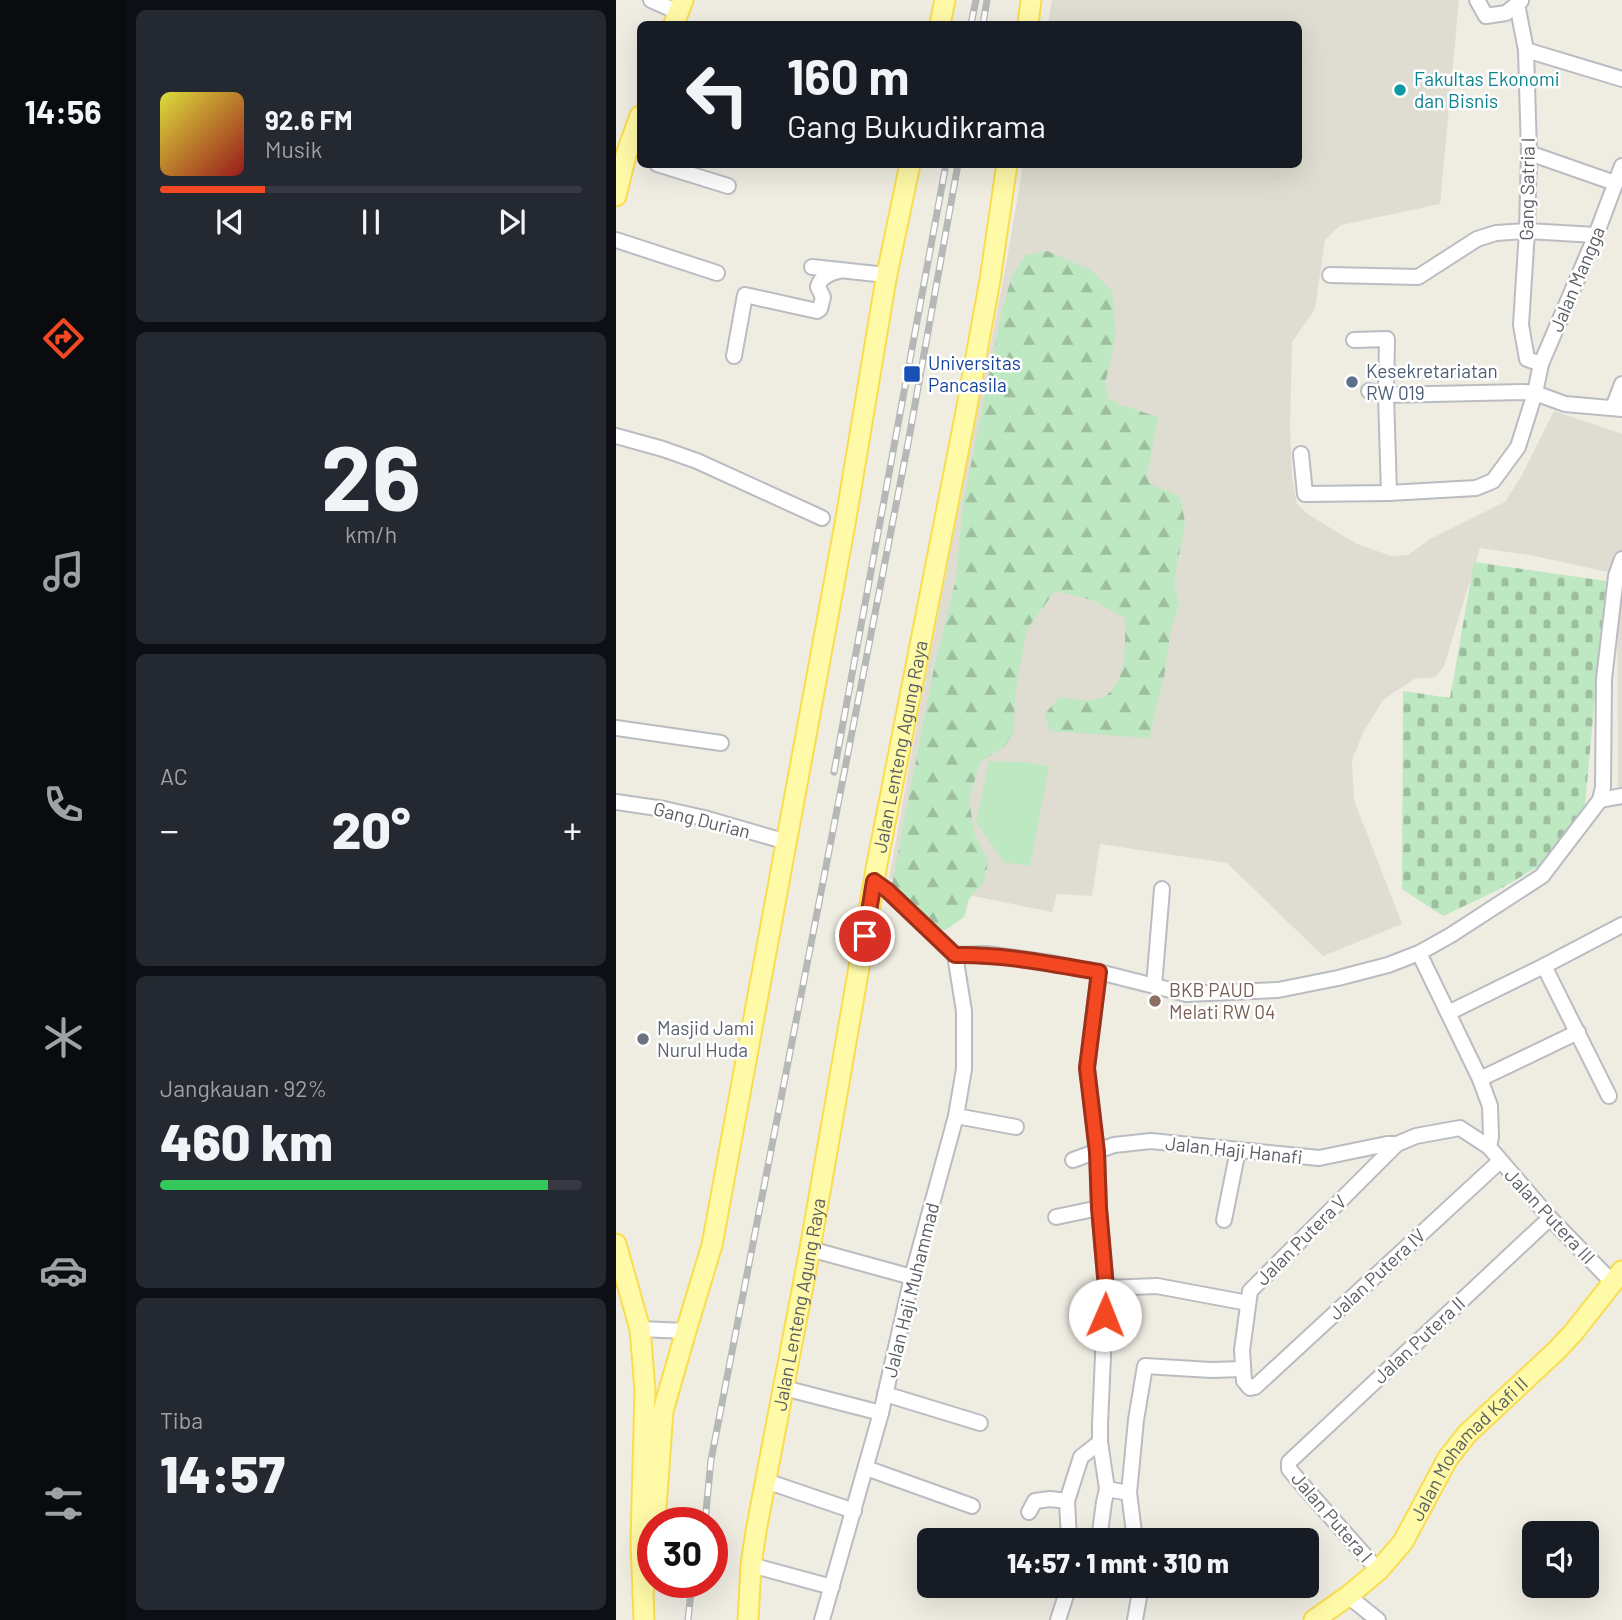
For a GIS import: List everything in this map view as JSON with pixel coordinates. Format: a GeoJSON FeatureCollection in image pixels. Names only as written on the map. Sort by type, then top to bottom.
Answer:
{"type":"FeatureCollection","features":[{"type":"Feature","properties":{"kind":"main road"},"geometry":{"type":"LineString","coordinates":[[941,21],[945,0]]}},
{"type":"Feature","properties":{"kind":"main road"},"geometry":{"type":"LineString","coordinates":[[1028,21],[1031,0]]}},
{"type":"Feature","properties":{"kind":"main road"},"geometry":{"type":"LineString","coordinates":[[616,196],[637,124]]}},
{"type":"Feature","properties":{"kind":"main road"},"geometry":{"type":"LineString","coordinates":[[656,1507],[663,1411],[712,1245],[845,524],[886,277],[909,168]]}},
{"type":"Feature","properties":{"kind":"main road","name":"Jalan Lenteng Agung Raya"},"geometry":{"type":"LineString","coordinates":[[748,1620],[751,1565],[810,1249],[874,881],[965,418],[990,280],[1006,168]]}},
{"type":"Feature","properties":{"kind":"main road"},"geometry":{"type":"LineString","coordinates":[[616,1244],[640,1329],[645,1390],[643,1507]]}},
{"type":"Feature","properties":{"kind":"main road","name":"Jalan Mohamad Kafi II"},"geometry":{"type":"LineString","coordinates":[[1314,1620],[1379,1570],[1403,1542],[1448,1458],[1466,1434],[1555,1352],[1618,1277]]}},
{"type":"Feature","properties":{"kind":"main road"},"geometry":{"type":"LineString","coordinates":[[643,1598],[644,1620]]}},
{"type":"Feature","properties":{"kind":"street"},"geometry":{"type":"LineString","coordinates":[[651,0],[678,12]]}},
{"type":"Feature","properties":{"kind":"street"},"geometry":{"type":"LineString","coordinates":[[1477,0],[1486,16],[1506,13],[1520,2]]}},
{"type":"Feature","properties":{"kind":"street","name":"Gang Satria I"},"geometry":{"type":"LineString","coordinates":[[1520,2],[1526,50],[1529,153],[1521,325],[1527,359],[1541,364]]}},
{"type":"Feature","properties":{"kind":"street"},"geometry":{"type":"LineString","coordinates":[[1526,50],[1622,79]]}},
{"type":"Feature","properties":{"kind":"street"},"geometry":{"type":"LineString","coordinates":[[1529,153],[1615,183]]}},
{"type":"Feature","properties":{"kind":"street","name":"Jalan Mangga"},"geometry":{"type":"LineString","coordinates":[[1301,454],[1304,494],[1476,488],[1493,481],[1518,447],[1541,364],[1622,166]]}},
{"type":"Feature","properties":{"kind":"street"},"geometry":{"type":"LineString","coordinates":[[670,168],[729,186]]}},
{"type":"Feature","properties":{"kind":"street"},"geometry":{"type":"LineString","coordinates":[[1330,275],[1418,277],[1477,239],[1496,233],[1527,231],[1596,235]]}},
{"type":"Feature","properties":{"kind":"street"},"geometry":{"type":"LineString","coordinates":[[616,240],[717,272]]}},
{"type":"Feature","properties":{"kind":"street"},"geometry":{"type":"LineString","coordinates":[[812,267],[886,277]]}},
{"type":"Feature","properties":{"kind":"street"},"geometry":{"type":"LineString","coordinates":[[734,356],[746,295],[817,311],[823,297],[818,287],[820,281],[830,273],[839,271]]}},
{"type":"Feature","properties":{"kind":"street"},"geometry":{"type":"LineString","coordinates":[[1354,340],[1387,340],[1390,492]]}},
{"type":"Feature","properties":{"kind":"street"},"geometry":{"type":"LineString","coordinates":[[1369,391],[1386,395],[1535,393],[1565,404],[1618,408],[1622,384]]}},
{"type":"Feature","properties":{"kind":"street"},"geometry":{"type":"LineString","coordinates":[[616,436],[697,461],[821,519]]}},
{"type":"Feature","properties":{"kind":"street"},"geometry":{"type":"LineString","coordinates":[[874,881],[955,955],[987,954],[1051,963],[1186,994],[1278,990],[1422,959],[1451,935],[1542,876],[1600,800],[1603,787],[1604,679],[1616,576],[1622,559]]}},
{"type":"Feature","properties":{"kind":"street"},"geometry":{"type":"LineString","coordinates":[[616,728],[721,743]]}},
{"type":"Feature","properties":{"kind":"street"},"geometry":{"type":"LineString","coordinates":[[1600,800],[1622,796]]}},
{"type":"Feature","properties":{"kind":"street","name":"Gang Durian"},"geometry":{"type":"LineString","coordinates":[[616,802],[704,818],[787,842]]}},
{"type":"Feature","properties":{"kind":"street"},"geometry":{"type":"LineString","coordinates":[[1154,986],[1162,888]]}},
{"type":"Feature","properties":{"kind":"street"},"geometry":{"type":"LineString","coordinates":[[1448,1013],[1622,925]]}},
{"type":"Feature","properties":{"kind":"street","name":"Jalan Haji Muhammad"},"geometry":{"type":"LineString","coordinates":[[822,1620],[881,1413],[912,1277],[956,1116],[964,1069],[964,1011],[955,955]]}},
{"type":"Feature","properties":{"kind":"street"},"geometry":{"type":"LineString","coordinates":[[1422,959],[1480,1079],[1490,1106],[1489,1147]]}},
{"type":"Feature","properties":{"kind":"street"},"geometry":{"type":"LineString","coordinates":[[1544,966],[1609,1096]]}},
{"type":"Feature","properties":{"kind":"street"},"geometry":{"type":"LineString","coordinates":[[1099,972],[1087,1068],[1097,1152],[1106,1288],[1100,1442],[1107,1489],[1101,1528]]}},
{"type":"Feature","properties":{"kind":"street"},"geometry":{"type":"LineString","coordinates":[[1480,1079],[1578,1032]]}},
{"type":"Feature","properties":{"kind":"street"},"geometry":{"type":"LineString","coordinates":[[956,1116],[1016,1127]]}},
{"type":"Feature","properties":{"kind":"street","name":"Jalan Putera III"},"geometry":{"type":"LineString","coordinates":[[1397,1144],[1416,1136],[1460,1128],[1489,1147],[1550,1218],[1618,1277]]}},
{"type":"Feature","properties":{"kind":"street","name":"Jalan Haji Hanafi"},"geometry":{"type":"LineString","coordinates":[[1073,1160],[1114,1145],[1151,1142],[1319,1158],[1397,1144]]}},
{"type":"Feature","properties":{"kind":"street","name":"Jalan Putera V"},"geometry":{"type":"LineString","coordinates":[[1243,1370],[1242,1350],[1250,1291],[1397,1144]]}},
{"type":"Feature","properties":{"kind":"street"},"geometry":{"type":"LineString","coordinates":[[1224,1220],[1238,1150]]}},
{"type":"Feature","properties":{"kind":"street","name":"Jalan Putera IV"},"geometry":{"type":"LineString","coordinates":[[1243,1370],[1244,1381],[1250,1388],[1255,1387],[1500,1161]]}},
{"type":"Feature","properties":{"kind":"street"},"geometry":{"type":"LineString","coordinates":[[1056,1217],[1099,1208]]}},
{"type":"Feature","properties":{"kind":"street","name":"Jalan Putera II"},"geometry":{"type":"LineString","coordinates":[[1289,1462],[1550,1218]]}},
{"type":"Feature","properties":{"kind":"street"},"geometry":{"type":"LineString","coordinates":[[810,1249],[912,1277]]}},
{"type":"Feature","properties":{"kind":"street"},"geometry":{"type":"LineString","coordinates":[[1106,1288],[1157,1286],[1248,1303]]}},
{"type":"Feature","properties":{"kind":"street"},"geometry":{"type":"LineString","coordinates":[[640,1329],[686,1331]]}},
{"type":"Feature","properties":{"kind":"street"},"geometry":{"type":"LineString","coordinates":[[1133,1528],[1129,1493],[1136,1420],[1145,1366],[1243,1370]]}},
{"type":"Feature","properties":{"kind":"street"},"geometry":{"type":"LineString","coordinates":[[784,1388],[881,1413]]}},
{"type":"Feature","properties":{"kind":"street"},"geometry":{"type":"LineString","coordinates":[[885,1394],[980,1423]]}},
{"type":"Feature","properties":{"kind":"street"},"geometry":{"type":"LineString","coordinates":[[1069,1528],[1068,1501],[1081,1457],[1100,1442]]}},
{"type":"Feature","properties":{"kind":"street","name":"Jalan Putera I"},"geometry":{"type":"LineString","coordinates":[[1289,1462],[1289,1469],[1379,1570]]}},
{"type":"Feature","properties":{"kind":"street"},"geometry":{"type":"LineString","coordinates":[[866,1468],[972,1506]]}},
{"type":"Feature","properties":{"kind":"street"},"geometry":{"type":"LineString","coordinates":[[766,1481],[854,1511]]}},
{"type":"Feature","properties":{"kind":"street"},"geometry":{"type":"LineString","coordinates":[[1107,1489],[1129,1493]]}},
{"type":"Feature","properties":{"kind":"street"},"geometry":{"type":"LineString","coordinates":[[1029,1512],[1035,1501],[1068,1501]]}},
{"type":"Feature","properties":{"kind":"street"},"geometry":{"type":"LineString","coordinates":[[751,1565],[832,1587]]}},
{"type":"Feature","properties":{"kind":"street"},"geometry":{"type":"LineString","coordinates":[[1348,1596],[1378,1620]]}},
{"type":"Feature","properties":{"kind":"street"},"geometry":{"type":"LineString","coordinates":[[1058,1620],[1065,1598]]}},
{"type":"Feature","properties":{"kind":"street"},"geometry":{"type":"LineString","coordinates":[[1135,1620],[1139,1598]]}},
{"type":"Feature","properties":{"kind":"shaded area","name":"Universitas Pancasila"},"geometry":{"type":"Polygon","coordinates":[[[1052,0],[1459,0],[1440,204],[1341,225],[1333,232],[1325,240],[1315,309],[1292,342],[1290,428],[1292,477],[1297,504],[1309,515],[1357,544],[1391,556],[1408,555],[1430,539],[1505,502],[1522,475],[1554,411],[1622,434],[1622,793],[1618,793],[1617,571],[1612,573],[1530,555],[1480,548],[1444,666],[1436,677],[1414,679],[1383,700],[1364,731],[1352,760],[1354,800],[1402,924],[1323,956],[1227,863],[1100,844],[1092,896],[1057,894],[1052,912],[889,879],[1022,168],[1302,168],[1302,21],[1048,21],[1052,0]]]}},
{"type":"Feature","properties":{"kind":"green space"},"geometry":{"type":"Polygon","coordinates":[[[1047,251],[1091,270],[1112,291],[1116,335],[1105,384],[1109,399],[1158,417],[1147,475],[1149,483],[1180,497],[1185,522],[1174,584],[1179,604],[1171,628],[1164,677],[1149,738],[1050,731],[1045,714],[1059,697],[1091,700],[1103,697],[1112,690],[1122,668],[1125,642],[1125,618],[1092,600],[1055,591],[1027,629],[1015,693],[1014,731],[1004,747],[980,762],[969,800],[975,836],[988,862],[984,882],[969,899],[964,917],[946,930],[933,929],[916,916],[892,884],[933,673],[956,579],[963,504],[1002,310],[1012,276],[1026,255],[1047,251]]]}},
{"type":"Feature","properties":{"kind":"green space"},"geometry":{"type":"Polygon","coordinates":[[[1474,562],[1606,581],[1585,804],[1577,821],[1546,862],[1498,890],[1443,916],[1402,889],[1403,691],[1450,698],[1474,562]]]}},
{"type":"Feature","properties":{"kind":"green space"},"geometry":{"type":"Polygon","coordinates":[[[989,761],[1049,766],[1030,866],[1004,862],[976,822],[989,761]]]}},
{"type":"Feature","properties":{"kind":"railway"},"geometry":{"type":"LineString","coordinates":[[972,21],[976,0]]}},
{"type":"Feature","properties":{"kind":"railway"},"geometry":{"type":"LineString","coordinates":[[984,21],[987,0]]}},
{"type":"Feature","properties":{"kind":"railway"},"geometry":{"type":"LineString","coordinates":[[834,772],[945,168]]}},
{"type":"Feature","properties":{"kind":"railway"},"geometry":{"type":"LineString","coordinates":[[706,1507],[711,1460],[909,438],[957,168]]}},
{"type":"Feature","properties":{"kind":"railway"},"geometry":{"type":"LineString","coordinates":[[688,1620],[690,1598]]}},
{"type":"Feature","properties":{"kind":"place","name":"Fakultas Ekonomi dan Bisnis"},"geometry":{"type":"Point","coordinates":[1400,90]}},
{"type":"Feature","properties":{"kind":"place","name":"Universitas Pancasila"},"geometry":{"type":"Point","coordinates":[912,374]}},
{"type":"Feature","properties":{"kind":"place","name":"Kesekretariatan RW 019"},"geometry":{"type":"Point","coordinates":[1352,382]}},
{"type":"Feature","properties":{"kind":"place","name":"BKB PAUD Melati RW 04"},"geometry":{"type":"Point","coordinates":[1155,1001]}},
{"type":"Feature","properties":{"kind":"place","name":"Masjid Jami Nurul Huda"},"geometry":{"type":"Point","coordinates":[643,1039]}},
{"type":"Feature","properties":{"kind":"route"},"geometry":{"type":"LineString","coordinates":[[865,936],[874,881],[955,955],[987,954],[1099,972],[1087,1068],[1097,1152],[1106,1288],[1105,1315]]}}]}
